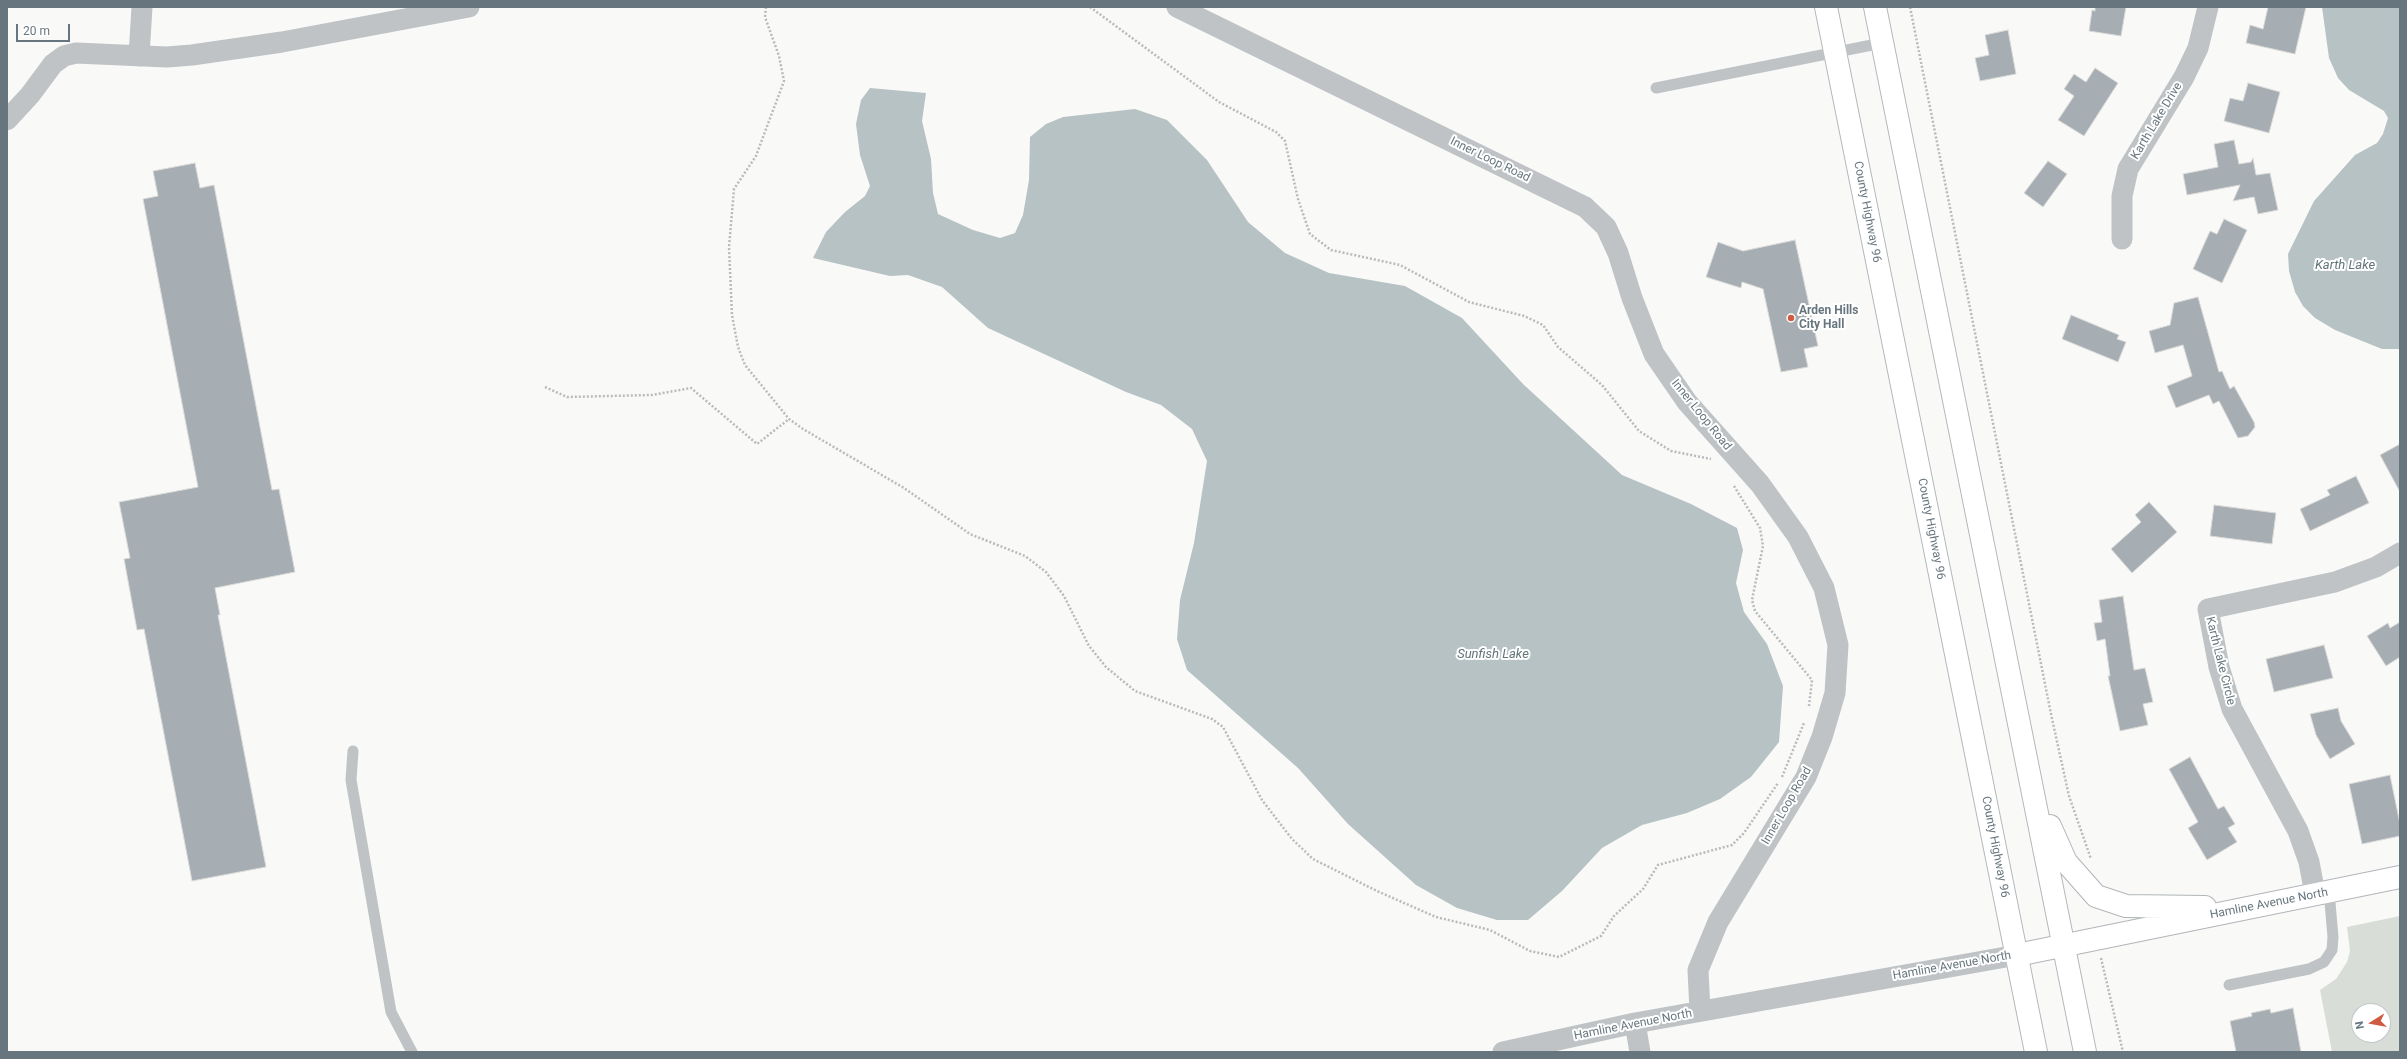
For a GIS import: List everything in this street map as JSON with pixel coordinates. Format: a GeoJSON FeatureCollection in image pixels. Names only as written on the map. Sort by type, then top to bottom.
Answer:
{"type":"FeatureCollection","features":[{"type":"Feature","properties":{"kind":"main road","name":"County Highway 96"},"geometry":{"type":"LineString","coordinates":[[1826,7],[2036,1052]]}},
{"type":"Feature","properties":{"kind":"main road"},"geometry":{"type":"LineString","coordinates":[[1875,7],[2085,1052]]}},
{"type":"Feature","properties":{"kind":"main road"},"geometry":{"type":"LineString","coordinates":[[2027,764],[2059,852],[2074,873],[2096,896],[2126,906],[2256,906]]}},
{"type":"Feature","properties":{"kind":"main road","name":"Hamline Avenue North"},"geometry":{"type":"LineString","coordinates":[[2017,955],[2400,877]]}},
{"type":"Feature","properties":{"kind":"street"},"geometry":{"type":"LineString","coordinates":[[140,56],[142,7]]}},
{"type":"Feature","properties":{"kind":"street"},"geometry":{"type":"LineString","coordinates":[[7,120],[30,96],[53,64],[64,56],[76,53],[140,56],[192,55],[282,42],[469,7]]}},
{"type":"Feature","properties":{"kind":"street","name":"Inner Loop Road"},"geometry":{"type":"LineString","coordinates":[[1177,7],[1585,207],[1606,227],[1618,253],[1632,298],[1654,354],[1687,402],[1760,484],[1798,537],[1824,588],[1838,645],[1834,693],[1822,737],[1806,778],[1718,922],[1709,943],[1698,970],[1700,1011]]}},
{"type":"Feature","properties":{"kind":"street","name":"Karth Lake Drive"},"geometry":{"type":"LineString","coordinates":[[2122,239],[2122,196],[2128,169],[2184,78],[2198,48],[2208,7]]}},
{"type":"Feature","properties":{"kind":"street","name":"Karth Lake Circle"},"geometry":{"type":"LineString","coordinates":[[2322,893],[2298,831],[2232,709],[2219,667],[2208,609],[2335,582],[2376,567],[2400,553]]}},
{"type":"Feature","properties":{"kind":"street","name":"Hamline Avenue North"},"geometry":{"type":"LineString","coordinates":[[1503,1052],[1635,1023],[2017,955]]}},
{"type":"Feature","properties":{"kind":"street"},"geometry":{"type":"LineString","coordinates":[[1635,1023],[1640,1052]]}},
{"type":"Feature","properties":{"kind":"lane"},"geometry":{"type":"LineString","coordinates":[[1656,88],[1835,51],[1882,43]]}},
{"type":"Feature","properties":{"kind":"lane"},"geometry":{"type":"LineString","coordinates":[[353,751],[351,780],[391,1012],[412,1052]]}},
{"type":"Feature","properties":{"kind":"lane"},"geometry":{"type":"LineString","coordinates":[[2229,985],[2309,969],[2324,962],[2332,950],[2333,937],[2322,893]]}},
{"type":"Feature","properties":{"kind":"path"},"geometry":{"type":"LineString","coordinates":[[766,7],[765,17],[779,56],[784,81],[756,156],[734,189],[729,247],[732,314],[738,347],[745,365],[789,419],[904,488],[970,534],[1025,556],[1046,572],[1064,596],[1089,646],[1106,667],[1135,691],[1212,719],[1223,727],[1262,800],[1292,839],[1313,859],[1376,891],[1436,917],[1490,930],[1530,951],[1559,957],[1601,936],[1614,916],[1643,888],[1658,865],[1732,845],[1744,833],[1781,778],[1806,720]]}},
{"type":"Feature","properties":{"kind":"path"},"geometry":{"type":"LineString","coordinates":[[1090,7],[1219,102],[1276,132],[1285,141],[1298,198],[1310,234],[1331,250],[1400,265],[1469,302],[1524,316],[1543,325],[1558,347],[1602,385],[1639,431],[1671,451],[1712,459],[1717,464]]}},
{"type":"Feature","properties":{"kind":"path"},"geometry":{"type":"LineString","coordinates":[[1910,7],[2062,766],[2077,823],[2094,866]]}},
{"type":"Feature","properties":{"kind":"path"},"geometry":{"type":"LineString","coordinates":[[545,387],[567,397],[652,395],[691,388],[756,444],[789,419]]}},
{"type":"Feature","properties":{"kind":"path"},"geometry":{"type":"LineString","coordinates":[[1730,480],[1760,528],[1763,546],[1752,600],[1755,611],[1812,680],[1808,713]]}},
{"type":"Feature","properties":{"kind":"path"},"geometry":{"type":"LineString","coordinates":[[2105,978],[2123,1052]]}},
{"type":"Feature","properties":{"kind":"shaded area"},"geometry":{"type":"Polygon","coordinates":[[[2400,916],[2400,1052],[2332,1052],[2320,990],[2336,979],[2347,962],[2350,951],[2347,927],[2400,916]]]}},
{"type":"Feature","properties":{"kind":"water","name":"Karth Lake"},"geometry":{"type":"Polygon","coordinates":[[[2322,7],[2400,7],[2400,349],[2382,349],[2335,330],[2315,318],[2303,306],[2295,292],[2289,271],[2288,254],[2314,201],[2355,155],[2377,143],[2383,134],[2388,118],[2384,111],[2349,90],[2338,78],[2329,58],[2322,7]]]}},
{"type":"Feature","properties":{"kind":"water","name":"Sunfish Lake"},"geometry":{"type":"Polygon","coordinates":[[[870,88],[926,93],[922,121],[931,159],[933,193],[938,214],[973,230],[1000,238],[1015,233],[1023,215],[1029,180],[1030,137],[1046,124],[1063,117],[1135,109],[1167,120],[1207,160],[1248,222],[1285,253],[1329,273],[1405,286],[1462,318],[1523,384],[1622,475],[1691,504],[1737,528],[1743,550],[1736,583],[1744,612],[1767,644],[1783,686],[1779,742],[1751,777],[1720,799],[1687,813],[1642,825],[1602,848],[1562,891],[1528,920],[1497,920],[1457,908],[1416,885],[1348,824],[1298,768],[1187,670],[1177,639],[1180,600],[1194,543],[1207,461],[1192,429],[1161,405],[1126,392],[988,328],[942,287],[908,275],[890,276],[813,258],[826,232],[845,212],[865,196],[870,186],[860,155],[856,124],[861,100],[870,88]]]}},
{"type":"Feature","properties":{"kind":"building"},"geometry":{"type":"Polygon","coordinates":[[[2095,7],[2126,7],[2121,36],[2089,31],[2092,10],[2095,11],[2095,7]]]}},
{"type":"Feature","properties":{"kind":"building"},"geometry":{"type":"Polygon","coordinates":[[[2268,7],[2306,7],[2295,54],[2246,43],[2250,25],[2263,29],[2268,7]]]}},
{"type":"Feature","properties":{"kind":"building"},"geometry":{"type":"Polygon","coordinates":[[[2008,30],[2016,74],[1980,81],[1975,58],[1989,55],[1985,35],[2008,30]]]}},
{"type":"Feature","properties":{"kind":"building"},"geometry":{"type":"Polygon","coordinates":[[[2095,68],[2118,83],[2084,136],[2058,120],[2074,96],[2064,89],[2074,74],[2086,82],[2095,68]]]}},
{"type":"Feature","properties":{"kind":"building"},"geometry":{"type":"Polygon","coordinates":[[[2248,83],[2280,92],[2269,133],[2224,121],[2230,98],[2243,101],[2248,83]]]}},
{"type":"Feature","properties":{"kind":"building"},"geometry":{"type":"Polygon","coordinates":[[[2234,140],[2239,164],[2251,162],[2253,158],[2256,175],[2270,173],[2278,210],[2258,214],[2254,197],[2233,201],[2240,185],[2187,195],[2183,174],[2218,167],[2214,144],[2234,140]]]}},
{"type":"Feature","properties":{"kind":"building"},"geometry":{"type":"Polygon","coordinates":[[[2048,161],[2067,174],[2043,207],[2024,193],[2048,161]]]}},
{"type":"Feature","properties":{"kind":"building"},"geometry":{"type":"Polygon","coordinates":[[[195,163],[200,188],[214,185],[272,490],[279,489],[295,572],[215,588],[220,615],[218,615],[266,867],[192,881],[144,629],[137,630],[124,559],[130,558],[119,502],[198,487],[143,199],[158,196],[153,171],[195,163]]]}},
{"type":"Feature","properties":{"kind":"building"},"geometry":{"type":"Polygon","coordinates":[[[2224,219],[2247,230],[2222,283],[2193,269],[2210,231],[2217,234],[2224,219]]]}},
{"type":"Feature","properties":{"kind":"building","name":"Arden Hills City Hall"},"geometry":{"type":"Polygon","coordinates":[[[1795,240],[1818,346],[1804,349],[1808,367],[1781,372],[1763,289],[1742,282],[1741,288],[1706,277],[1718,242],[1743,251],[1795,240]]]}},
{"type":"Feature","properties":{"kind":"building"},"geometry":{"type":"Polygon","coordinates":[[[2198,297],[2219,372],[2222,371],[2230,389],[2234,386],[2254,422],[2255,427],[2248,436],[2238,438],[2219,401],[2213,404],[2209,395],[2176,408],[2167,386],[2192,376],[2183,345],[2155,353],[2149,331],[2170,325],[2174,303],[2198,297]]]}},
{"type":"Feature","properties":{"kind":"building"},"geometry":{"type":"Polygon","coordinates":[[[2071,315],[2119,335],[2117,339],[2126,342],[2118,362],[2062,339],[2071,315]]]}},
{"type":"Feature","properties":{"kind":"building"},"geometry":{"type":"Polygon","coordinates":[[[2400,444],[2400,492],[2380,455],[2400,444]]]}},
{"type":"Feature","properties":{"kind":"building"},"geometry":{"type":"Polygon","coordinates":[[[2356,476],[2369,503],[2310,531],[2300,509],[2330,495],[2327,490],[2356,476]]]}},
{"type":"Feature","properties":{"kind":"building"},"geometry":{"type":"Polygon","coordinates":[[[2149,502],[2177,532],[2132,573],[2111,549],[2141,522],[2135,515],[2149,502]]]}},
{"type":"Feature","properties":{"kind":"building"},"geometry":{"type":"Polygon","coordinates":[[[2214,505],[2276,513],[2272,544],[2210,536],[2214,505]]]}},
{"type":"Feature","properties":{"kind":"building"},"geometry":{"type":"Polygon","coordinates":[[[2123,596],[2134,670],[2145,668],[2153,702],[2143,704],[2148,725],[2120,731],[2108,676],[2110,676],[2105,639],[2097,641],[2094,623],[2102,622],[2099,600],[2123,596]]]}},
{"type":"Feature","properties":{"kind":"building"},"geometry":{"type":"Polygon","coordinates":[[[2400,622],[2400,657],[2386,666],[2367,636],[2388,623],[2390,628],[2400,622]]]}},
{"type":"Feature","properties":{"kind":"building"},"geometry":{"type":"Polygon","coordinates":[[[2324,645],[2333,678],[2274,692],[2266,659],[2324,645]]]}},
{"type":"Feature","properties":{"kind":"building"},"geometry":{"type":"Polygon","coordinates":[[[2338,708],[2341,721],[2355,744],[2330,759],[2316,735],[2310,714],[2338,708]]]}},
{"type":"Feature","properties":{"kind":"building"},"geometry":{"type":"Polygon","coordinates":[[[2190,757],[2218,809],[2224,806],[2235,824],[2228,828],[2237,842],[2207,860],[2188,828],[2198,822],[2169,769],[2190,757]]]}},
{"type":"Feature","properties":{"kind":"building"},"geometry":{"type":"Polygon","coordinates":[[[2390,775],[2400,824],[2400,836],[2362,844],[2349,784],[2390,775]]]}},
{"type":"Feature","properties":{"kind":"building"},"geometry":{"type":"Polygon","coordinates":[[[2293,1008],[2301,1052],[2236,1052],[2230,1021],[2252,1016],[2251,1013],[2270,1009],[2271,1013],[2293,1008]]]}},
{"type":"Feature","properties":{"kind":"place","name":"Arden Hills City Hall"},"geometry":{"type":"Point","coordinates":[1791,318]}}]}
